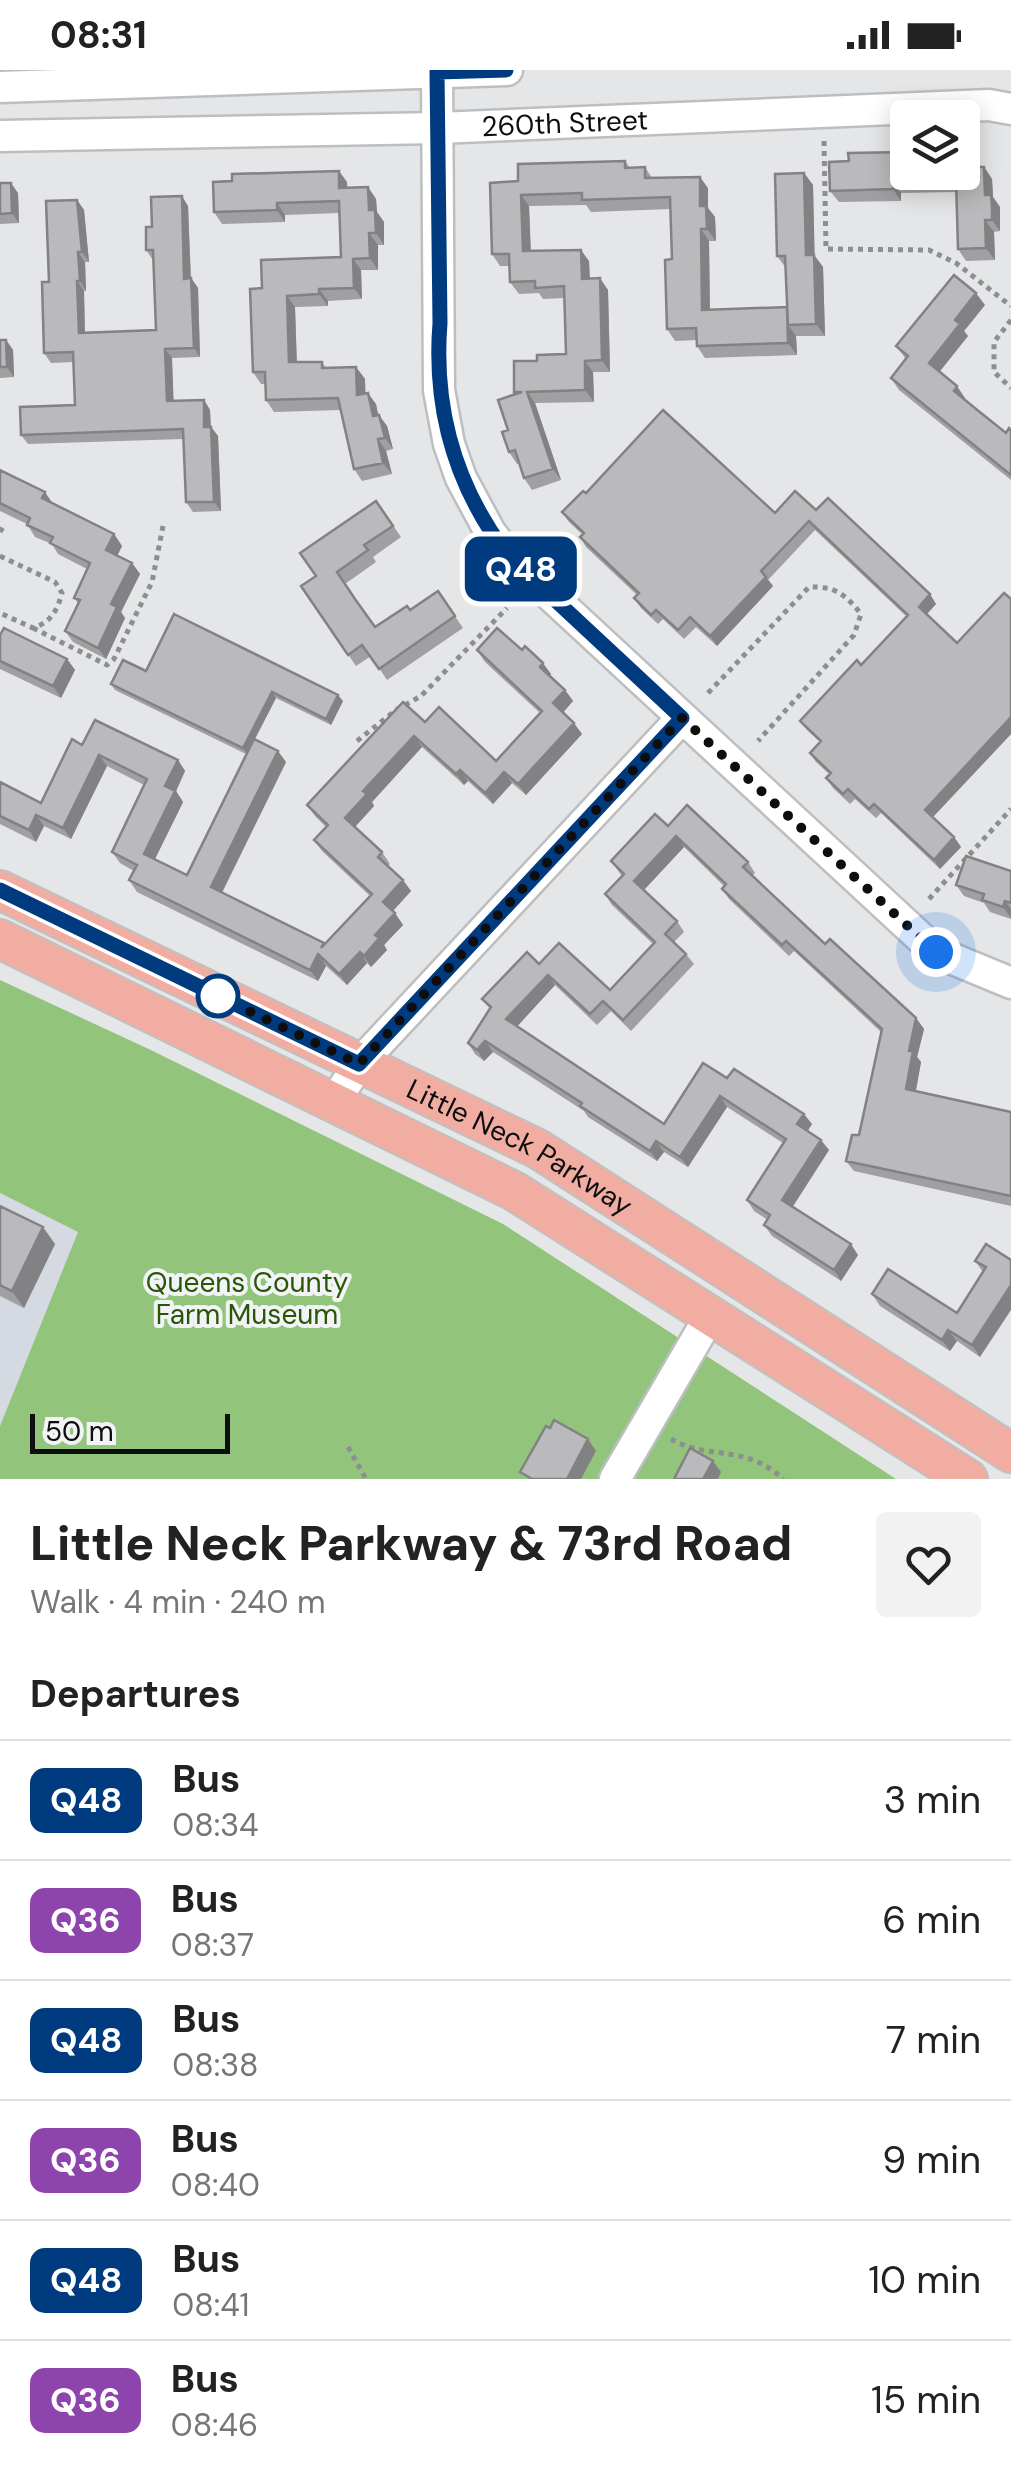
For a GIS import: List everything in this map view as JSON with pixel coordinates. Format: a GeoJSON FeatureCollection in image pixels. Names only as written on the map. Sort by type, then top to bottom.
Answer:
{"type":"FeatureCollection","features":[{"type":"Feature","properties":{"kind":"main road","name":"Little Neck Parkway"},"geometry":{"type":"LineString","coordinates":[[0,890],[538,1150],[1011,1452]]}},
{"type":"Feature","properties":{"kind":"main road","name":"Little Neck Parkway"},"geometry":{"type":"LineString","coordinates":[[0,939],[514,1191],[968,1479]]}},
{"type":"Feature","properties":{"kind":"street","name":"260th Street"},"geometry":{"type":"LineString","coordinates":[[0,88],[507,70]]}},
{"type":"Feature","properties":{"kind":"street"},"geometry":{"type":"LineString","coordinates":[[437,71],[439,390],[449,444],[461,478],[490,532],[509,557],[936,952],[1011,983]]}},
{"type":"Feature","properties":{"kind":"street","name":"260th Street"},"geometry":{"type":"LineString","coordinates":[[0,136],[438,128],[981,106],[1011,109]]}},
{"type":"Feature","properties":{"kind":"street"},"geometry":{"type":"LineString","coordinates":[[334,1102],[359,1064],[682,718]]}},
{"type":"Feature","properties":{"kind":"street"},"geometry":{"type":"LineString","coordinates":[[615,1479],[710,1316]]}},
{"type":"Feature","properties":{"kind":"path"},"geometry":{"type":"LineString","coordinates":[[824,141],[826,249],[930,250],[956,262],[1011,306]]}},
{"type":"Feature","properties":{"kind":"path"},"geometry":{"type":"LineString","coordinates":[[1011,320],[994,342],[994,372],[1011,388]]}},
{"type":"Feature","properties":{"kind":"path"},"geometry":{"type":"LineString","coordinates":[[0,612],[107,664],[114,658],[152,582],[164,520]]}},
{"type":"Feature","properties":{"kind":"path"},"geometry":{"type":"LineString","coordinates":[[0,556],[54,582],[62,592],[57,610],[45,624],[32,628]]}},
{"type":"Feature","properties":{"kind":"path"},"geometry":{"type":"LineString","coordinates":[[708,693],[809,586],[832,586],[848,598],[862,614],[854,635],[758,740]]}},
{"type":"Feature","properties":{"kind":"path"},"geometry":{"type":"LineString","coordinates":[[357,741],[421,696],[506,608]]}},
{"type":"Feature","properties":{"kind":"path"},"geometry":{"type":"LineString","coordinates":[[929,899],[1011,809]]}},
{"type":"Feature","properties":{"kind":"path"},"geometry":{"type":"LineString","coordinates":[[647,1425],[686,1448],[745,1455],[783,1479]]}},
{"type":"Feature","properties":{"kind":"path"},"geometry":{"type":"LineString","coordinates":[[348,1448],[366,1479]]}},
{"type":"Feature","properties":{"kind":"shaded area"},"geometry":{"type":"Polygon","coordinates":[[[0,1193],[79,1232],[0,1426],[0,1193]]]}},
{"type":"Feature","properties":{"kind":"green space","name":"Queens County Farm Museum"},"geometry":{"type":"Polygon","coordinates":[[[0,980],[503,1224],[896,1479],[0,1479],[0,1426],[78,1232],[0,1193],[0,980]]]}},
{"type":"Feature","properties":{"kind":"building"},"geometry":{"type":"Polygon","coordinates":[[[890,152],[890,189],[830,191],[829,162],[849,161],[848,153],[890,152]]]}},
{"type":"Feature","properties":{"kind":"building"},"geometry":{"type":"Polygon","coordinates":[[[625,161],[625,168],[645,167],[645,178],[700,177],[700,206],[706,206],[707,229],[701,229],[702,310],[787,307],[788,343],[697,346],[696,328],[667,329],[665,260],[672,259],[670,197],[582,200],[582,193],[521,195],[523,251],[581,250],[582,279],[600,278],[602,360],[585,361],[585,390],[527,392],[553,469],[524,478],[515,450],[509,452],[502,432],[508,430],[498,400],[522,392],[514,392],[514,361],[537,361],[537,355],[566,354],[564,286],[535,288],[535,281],[510,282],[509,254],[492,254],[490,183],[518,181],[518,164],[625,161]]]}},
{"type":"Feature","properties":{"kind":"building"},"geometry":{"type":"Polygon","coordinates":[[[980,167],[984,167],[985,195],[991,195],[992,207],[992,220],[985,220],[986,248],[958,249],[956,190],[980,190],[980,167]]]}},
{"type":"Feature","properties":{"kind":"building"},"geometry":{"type":"Polygon","coordinates":[[[339,171],[339,188],[368,187],[376,233],[369,233],[370,258],[353,259],[354,288],[319,289],[319,294],[287,296],[289,362],[322,362],[322,368],[356,367],[357,395],[368,393],[373,416],[379,415],[385,438],[378,439],[383,463],[354,469],[338,398],[266,400],[265,372],[253,372],[250,289],[262,288],[261,260],[341,257],[339,201],[277,203],[277,210],[214,212],[213,182],[232,181],[232,174],[339,171]]]}},
{"type":"Feature","properties":{"kind":"building"},"geometry":{"type":"Polygon","coordinates":[[[804,173],[806,255],[814,255],[816,324],[788,325],[785,256],[777,256],[775,174],[804,173]]]}},
{"type":"Feature","properties":{"kind":"building"},"geometry":{"type":"Polygon","coordinates":[[[0,183],[11,183],[12,213],[0,214],[0,183]]]}},
{"type":"Feature","properties":{"kind":"building"},"geometry":{"type":"Polygon","coordinates":[[[182,196],[184,279],[191,278],[194,348],[165,349],[167,401],[204,400],[204,427],[211,427],[214,502],[186,502],[183,429],[21,435],[20,407],[75,405],[73,352],[44,353],[42,282],[49,282],[46,201],[77,200],[82,252],[78,252],[79,333],[156,330],[153,250],[146,250],[146,227],[152,227],[151,197],[182,196]]]}},
{"type":"Feature","properties":{"kind":"building"},"geometry":{"type":"Polygon","coordinates":[[[954,275],[976,293],[955,320],[960,324],[929,363],[957,386],[954,391],[1006,433],[1011,430],[1011,475],[891,378],[908,356],[896,346],[954,275]]]}},
{"type":"Feature","properties":{"kind":"building"},"geometry":{"type":"Polygon","coordinates":[[[0,340],[6,340],[7,367],[0,367],[0,340]]]}},
{"type":"Feature","properties":{"kind":"building"},"geometry":{"type":"Polygon","coordinates":[[[663,410],[775,513],[795,491],[816,510],[828,498],[930,594],[919,607],[957,643],[1004,593],[1011,599],[1011,717],[925,810],[954,837],[934,860],[874,804],[869,809],[848,789],[843,794],[826,778],[831,773],[810,753],[821,741],[800,721],[857,660],[861,665],[908,615],[809,521],[761,571],[766,577],[710,636],[690,617],[678,630],[656,610],[651,615],[634,598],[639,593],[580,537],[584,533],[562,512],[583,491],[586,493],[663,410]]]}},
{"type":"Feature","properties":{"kind":"building"},"geometry":{"type":"Polygon","coordinates":[[[0,470],[45,492],[42,498],[114,534],[106,550],[132,563],[111,604],[117,607],[98,648],[65,631],[80,600],[74,598],[90,563],[50,543],[53,537],[27,525],[30,518],[0,503],[0,470]]]}},
{"type":"Feature","properties":{"kind":"building"},"geometry":{"type":"Polygon","coordinates":[[[376,501],[393,526],[364,545],[368,550],[337,572],[355,599],[375,627],[438,591],[455,616],[379,669],[362,645],[348,655],[301,586],[316,576],[300,553],[376,501]]]}},
{"type":"Feature","properties":{"kind":"building"},"geometry":{"type":"Polygon","coordinates":[[[174,614],[338,695],[326,719],[272,692],[243,748],[111,684],[123,660],[146,671],[174,614]]]}},
{"type":"Feature","properties":{"kind":"building"},"geometry":{"type":"Polygon","coordinates":[[[4,628],[67,659],[53,686],[0,661],[0,635],[4,628]]]}},
{"type":"Feature","properties":{"kind":"building"},"geometry":{"type":"Polygon","coordinates":[[[497,628],[522,650],[525,646],[543,663],[540,667],[565,690],[553,703],[574,723],[518,784],[504,772],[485,793],[460,770],[456,774],[414,736],[363,791],[367,794],[345,818],[382,852],[378,857],[403,880],[383,902],[395,913],[375,935],[379,938],[364,956],[360,952],[339,974],[318,954],[310,970],[129,880],[137,865],[112,852],[147,779],[99,755],[63,828],[36,815],[29,830],[0,816],[0,782],[41,803],[72,739],[82,745],[95,720],[178,760],[165,786],[175,791],[144,854],[187,875],[254,739],[278,751],[211,887],[324,943],[321,948],[372,894],[314,840],[328,825],[307,805],[403,702],[425,722],[439,707],[496,761],[542,711],[477,650],[497,628]]]}},
{"type":"Feature","properties":{"kind":"building"},"geometry":{"type":"Polygon","coordinates":[[[687,805],[748,862],[743,867],[825,944],[830,939],[916,1018],[906,1089],[1011,1112],[1011,1196],[846,1161],[852,1135],[859,1135],[882,1029],[786,941],[782,945],[722,889],[726,884],[676,836],[634,881],[677,921],[665,934],[686,954],[623,1020],[603,1001],[590,1014],[548,975],[506,1019],[664,1124],[703,1063],[727,1078],[734,1069],[804,1114],[797,1124],[821,1140],[782,1200],[851,1244],[834,1270],[764,1225],[770,1215],[747,1200],[786,1139],[720,1096],[680,1157],[656,1141],[650,1151],[485,1041],[477,1050],[468,1043],[491,1007],[482,999],[527,952],[539,964],[559,943],[610,990],[655,942],[605,894],[624,874],[611,861],[655,814],[668,826],[687,805]]]}},
{"type":"Feature","properties":{"kind":"building"},"geometry":{"type":"Polygon","coordinates":[[[966,856],[1011,871],[1011,903],[1005,901],[1003,907],[982,900],[984,894],[956,885],[966,856]]]}},
{"type":"Feature","properties":{"kind":"building"},"geometry":{"type":"Polygon","coordinates":[[[0,1206],[43,1227],[12,1291],[0,1285],[0,1206]]]}},
{"type":"Feature","properties":{"kind":"building"},"geometry":{"type":"Polygon","coordinates":[[[986,1244],[1011,1260],[1011,1285],[972,1345],[948,1330],[942,1340],[872,1294],[888,1269],[957,1313],[986,1267],[975,1261],[986,1244]]]}},
{"type":"Feature","properties":{"kind":"building"},"geometry":{"type":"Polygon","coordinates":[[[554,1420],[588,1439],[567,1479],[532,1479],[520,1472],[546,1426],[550,1428],[554,1420]]]}},
{"type":"Feature","properties":{"kind":"building"},"geometry":{"type":"Polygon","coordinates":[[[690,1448],[713,1461],[703,1479],[674,1479],[690,1448]]]}},
{"type":"Feature","properties":{"kind":"bus line","name":"Q48"},"geometry":{"type":"LineString","coordinates":[[0,890],[359,1064],[682,718],[509,557],[490,532],[461,478],[449,444],[439,390],[437,72],[506,70]]}},
{"type":"Feature","properties":{"kind":"route"},"geometry":{"type":"LineString","coordinates":[[218,996],[359,1064],[682,718],[936,952]]}}]}
